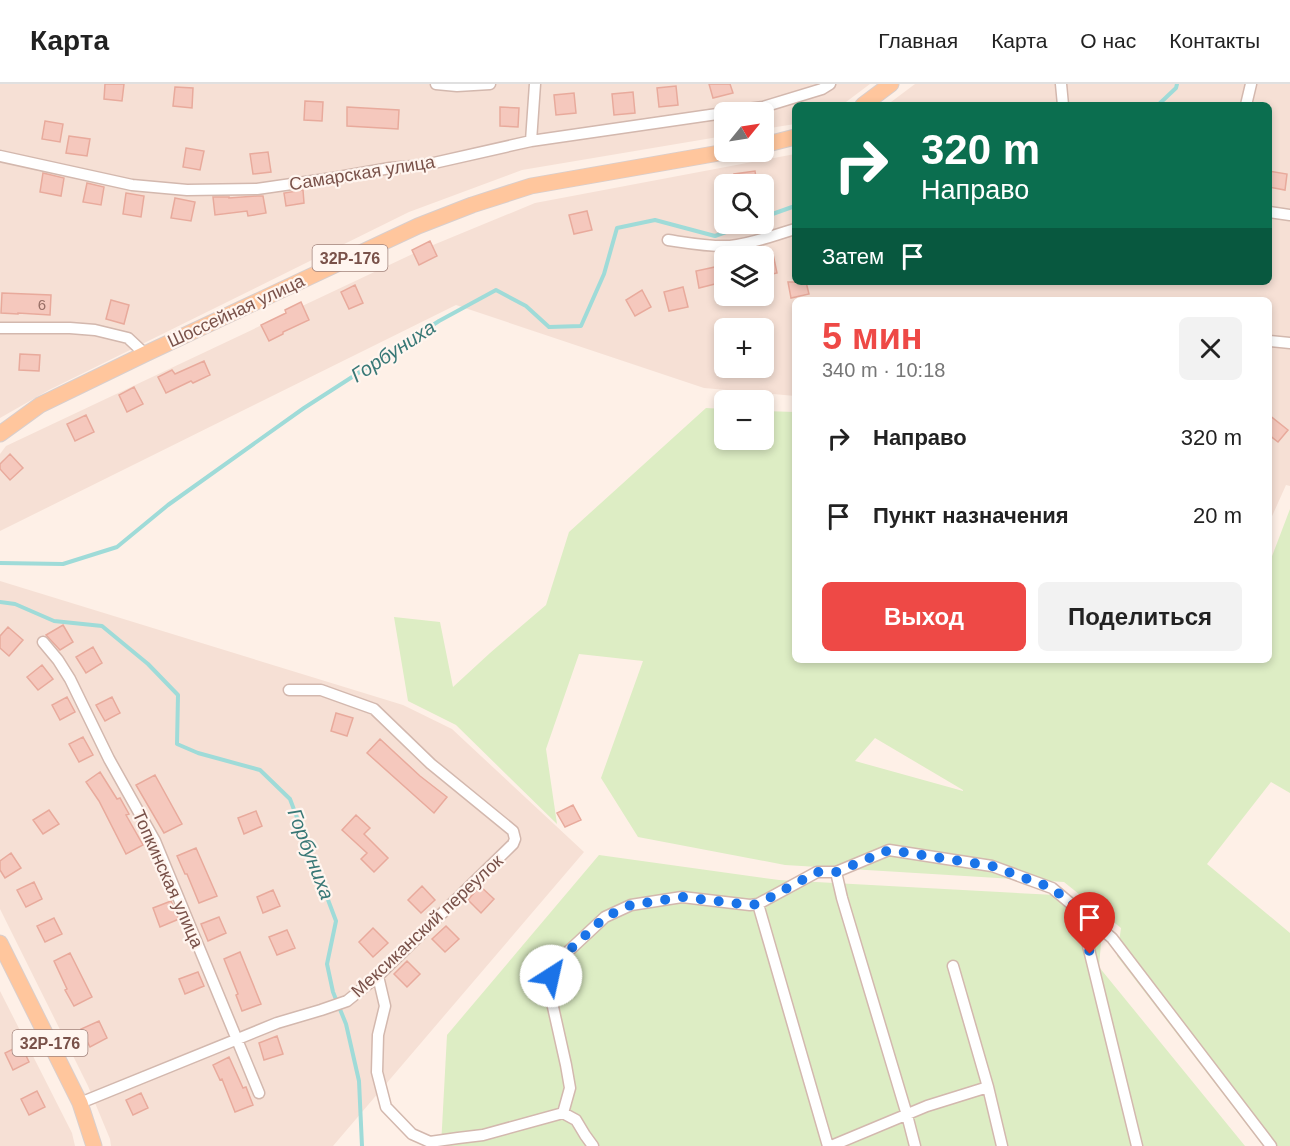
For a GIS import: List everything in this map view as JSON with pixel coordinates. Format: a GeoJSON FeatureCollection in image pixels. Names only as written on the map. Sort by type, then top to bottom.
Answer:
{"type":"FeatureCollection","features":[{"type":"Feature","properties":{"kind":"main road"},"geometry":{"type":"LineString","coordinates":[[867,102],[891,84]]}},
{"type":"Feature","properties":{"kind":"main road"},"geometry":{"type":"LineString","coordinates":[[774,142],[792,138]]}},
{"type":"Feature","properties":{"kind":"main road","name":"Шоссейная улица"},"geometry":{"type":"LineString","coordinates":[[0,434],[40,405],[418,226],[531,186],[714,154]]}},
{"type":"Feature","properties":{"kind":"main road","name":"32Р-176"},"geometry":{"type":"LineString","coordinates":[[0,943],[80,1103],[94,1146]]}},
{"type":"Feature","properties":{"kind":"street"},"geometry":{"type":"LineString","coordinates":[[436,84],[457,86],[490,84]]}},
{"type":"Feature","properties":{"kind":"street"},"geometry":{"type":"LineString","coordinates":[[531,141],[535,84]]}},
{"type":"Feature","properties":{"kind":"street","name":"Самарская улица"},"geometry":{"type":"LineString","coordinates":[[774,104],[822,89],[830,84]]}},
{"type":"Feature","properties":{"kind":"street"},"geometry":{"type":"LineString","coordinates":[[1061,84],[1063,102]]}},
{"type":"Feature","properties":{"kind":"street"},"geometry":{"type":"LineString","coordinates":[[1247,102],[1251,84]]}},
{"type":"Feature","properties":{"kind":"street","name":"Самарская улица"},"geometry":{"type":"LineString","coordinates":[[0,156],[132,185],[187,190],[257,189],[390,168],[425,165],[531,141],[714,114]]}},
{"type":"Feature","properties":{"kind":"street"},"geometry":{"type":"LineString","coordinates":[[1272,212],[1290,215]]}},
{"type":"Feature","properties":{"kind":"street"},"geometry":{"type":"LineString","coordinates":[[668,240],[703,246],[731,246],[792,230]]}},
{"type":"Feature","properties":{"kind":"street"},"geometry":{"type":"LineString","coordinates":[[0,328],[70,328],[104,332],[128,338],[145,354]]}},
{"type":"Feature","properties":{"kind":"street"},"geometry":{"type":"LineString","coordinates":[[1272,341],[1290,343]]}},
{"type":"Feature","properties":{"kind":"street","name":"Топкинская улица"},"geometry":{"type":"LineString","coordinates":[[43,642],[70,679],[109,759],[155,841],[259,1093]]}},
{"type":"Feature","properties":{"kind":"street","name":"Мексиканский переулок"},"geometry":{"type":"LineString","coordinates":[[80,1103],[277,1023],[347,1001],[378,976],[513,844],[515,839],[513,831],[431,764],[374,709],[321,690],[289,690]]}},
{"type":"Feature","properties":{"kind":"street"},"geometry":{"type":"LineString","coordinates":[[563,1113],[570,1088],[549,989],[551,976],[560,959],[605,917],[631,905],[682,897],[758,904],[817,872],[836,872],[889,850],[992,866],[1052,888],[1112,938],[1271,1146]]}},
{"type":"Feature","properties":{"kind":"street"},"geometry":{"type":"LineString","coordinates":[[836,872],[915,1146]]}},
{"type":"Feature","properties":{"kind":"street"},"geometry":{"type":"LineString","coordinates":[[758,904],[830,1146],[927,1106],[988,1087]]}},
{"type":"Feature","properties":{"kind":"street"},"geometry":{"type":"LineString","coordinates":[[1088,917],[1085,933],[1137,1146]]}},
{"type":"Feature","properties":{"kind":"street"},"geometry":{"type":"LineString","coordinates":[[953,966],[988,1087],[1002,1146]]}},
{"type":"Feature","properties":{"kind":"street"},"geometry":{"type":"LineString","coordinates":[[378,976],[385,1006],[378,1035],[377,1072],[386,1107],[412,1134],[430,1142],[458,1142],[563,1113],[576,1120],[593,1146]]}},
{"type":"Feature","properties":{"kind":"shaded area"},"geometry":{"type":"Polygon","coordinates":[[[0,84],[870,84],[846,102],[792,102],[792,124],[774,127],[774,102],[714,102],[714,138],[522,170],[409,212],[49,390],[0,418],[0,84]]]}},
{"type":"Feature","properties":{"kind":"shaded area"},"geometry":{"type":"Polygon","coordinates":[[[915,84],[1290,84],[1290,486],[1286,485],[1272,516],[1272,297],[792,297],[792,396],[774,394],[774,390],[704,388],[456,305],[0,531],[0,454],[6,446],[421,250],[535,203],[753,162],[774,162],[774,158],[792,155],[792,285],[1272,285],[1272,102],[891,102],[915,84]]]}},
{"type":"Feature","properties":{"kind":"shaded area"},"geometry":{"type":"Polygon","coordinates":[[[0,581],[403,705],[452,729],[584,852],[333,1146],[111,1146],[88,1086],[0,909],[0,581]]]}},
{"type":"Feature","properties":{"kind":"shaded area"},"geometry":{"type":"Polygon","coordinates":[[[0,991],[72,1133],[75,1146],[0,1146],[0,991]]]}},
{"type":"Feature","properties":{"kind":"green space"},"geometry":{"type":"Polygon","coordinates":[[[706,408],[714,408],[714,450],[774,450],[774,411],[792,412],[792,663],[1272,663],[1272,556],[1290,509],[1290,793],[1271,782],[1207,864],[1290,933],[1290,1146],[1263,1146],[1117,956],[1121,928],[1064,882],[785,865],[638,837],[601,778],[643,661],[579,654],[546,749],[557,824],[456,725],[408,701],[394,617],[440,622],[453,687],[546,605],[569,532],[706,408]],[[875,738],[855,761],[963,791],[875,738]]]}},
{"type":"Feature","properties":{"kind":"green space"},"geometry":{"type":"Polygon","coordinates":[[[599,855],[779,880],[1055,895],[1102,931],[1099,967],[1245,1146],[441,1146],[447,1035],[599,855]]]}},
{"type":"Feature","properties":{"kind":"building"},"geometry":{"type":"Polygon","coordinates":[[[105,84],[124,84],[122,101],[104,99],[105,84]]]}},
{"type":"Feature","properties":{"kind":"building"},"geometry":{"type":"Polygon","coordinates":[[[709,84],[730,84],[733,93],[713,98],[709,84]]]}},
{"type":"Feature","properties":{"kind":"building"},"geometry":{"type":"Polygon","coordinates":[[[676,86],[678,105],[659,107],[657,88],[676,86]]]}},
{"type":"Feature","properties":{"kind":"building"},"geometry":{"type":"Polygon","coordinates":[[[175,87],[193,88],[192,108],[173,106],[175,87]]]}},
{"type":"Feature","properties":{"kind":"building"},"geometry":{"type":"Polygon","coordinates":[[[633,92],[635,113],[614,115],[612,94],[633,92]]]}},
{"type":"Feature","properties":{"kind":"building"},"geometry":{"type":"Polygon","coordinates":[[[574,93],[576,113],[556,115],[554,95],[574,93]]]}},
{"type":"Feature","properties":{"kind":"building"},"geometry":{"type":"Polygon","coordinates":[[[305,101],[323,102],[322,121],[304,120],[305,101]]]}},
{"type":"Feature","properties":{"kind":"building"},"geometry":{"type":"Polygon","coordinates":[[[347,107],[399,110],[398,129],[347,126],[347,107]]]}},
{"type":"Feature","properties":{"kind":"building"},"geometry":{"type":"Polygon","coordinates":[[[500,107],[519,108],[518,127],[500,126],[500,107]]]}},
{"type":"Feature","properties":{"kind":"building"},"geometry":{"type":"Polygon","coordinates":[[[45,121],[63,124],[60,142],[42,139],[45,121]]]}},
{"type":"Feature","properties":{"kind":"building"},"geometry":{"type":"Polygon","coordinates":[[[69,136],[90,139],[87,156],[66,153],[69,136]]]}},
{"type":"Feature","properties":{"kind":"building"},"geometry":{"type":"Polygon","coordinates":[[[186,148],[204,151],[200,170],[183,167],[186,148]]]}},
{"type":"Feature","properties":{"kind":"building"},"geometry":{"type":"Polygon","coordinates":[[[268,152],[271,172],[253,174],[250,154],[268,152]]]}},
{"type":"Feature","properties":{"kind":"building"},"geometry":{"type":"Polygon","coordinates":[[[755,171],[755,174],[734,174],[755,171]]]}},
{"type":"Feature","properties":{"kind":"building"},"geometry":{"type":"Polygon","coordinates":[[[1272,172],[1287,174],[1285,190],[1272,188],[1272,172]]]}},
{"type":"Feature","properties":{"kind":"building"},"geometry":{"type":"Polygon","coordinates":[[[43,173],[64,178],[61,196],[40,192],[43,173]]]}},
{"type":"Feature","properties":{"kind":"building"},"geometry":{"type":"Polygon","coordinates":[[[87,183],[104,187],[101,205],[83,202],[87,183]]]}},
{"type":"Feature","properties":{"kind":"building"},"geometry":{"type":"Polygon","coordinates":[[[303,190],[304,203],[286,206],[284,193],[303,190]]]}},
{"type":"Feature","properties":{"kind":"building"},"geometry":{"type":"Polygon","coordinates":[[[126,193],[144,196],[141,217],[123,214],[126,193]]]}},
{"type":"Feature","properties":{"kind":"building"},"geometry":{"type":"Polygon","coordinates":[[[263,196],[266,213],[248,216],[247,211],[215,215],[213,197],[263,196]]]}},
{"type":"Feature","properties":{"kind":"building"},"geometry":{"type":"Polygon","coordinates":[[[175,198],[195,202],[191,221],[171,218],[175,198]]]}},
{"type":"Feature","properties":{"kind":"building"},"geometry":{"type":"Polygon","coordinates":[[[587,211],[592,230],[574,234],[569,215],[587,211]]]}},
{"type":"Feature","properties":{"kind":"building"},"geometry":{"type":"Polygon","coordinates":[[[430,241],[437,256],[419,265],[412,250],[430,241]]]}},
{"type":"Feature","properties":{"kind":"building"},"geometry":{"type":"Polygon","coordinates":[[[714,267],[714,284],[699,288],[696,271],[714,267]]]}},
{"type":"Feature","properties":{"kind":"building"},"geometry":{"type":"Polygon","coordinates":[[[788,282],[792,282],[792,285],[807,285],[809,294],[791,298],[788,282]]]}},
{"type":"Feature","properties":{"kind":"building"},"geometry":{"type":"Polygon","coordinates":[[[355,285],[363,303],[349,309],[341,292],[355,285]]]}},
{"type":"Feature","properties":{"kind":"building"},"geometry":{"type":"Polygon","coordinates":[[[683,287],[688,307],[669,311],[664,292],[683,287]]]}},
{"type":"Feature","properties":{"kind":"building"},"geometry":{"type":"Polygon","coordinates":[[[642,290],[651,307],[635,316],[626,300],[642,290]]]}},
{"type":"Feature","properties":{"kind":"building"},"geometry":{"type":"Polygon","coordinates":[[[2,293],[51,295],[50,315],[1,313],[2,293]]]}},
{"type":"Feature","properties":{"kind":"building"},"geometry":{"type":"Polygon","coordinates":[[[111,300],[129,305],[124,324],[106,319],[111,300]]]}},
{"type":"Feature","properties":{"kind":"building"},"geometry":{"type":"Polygon","coordinates":[[[301,302],[309,320],[269,341],[261,325],[286,313],[285,310],[301,302]]]}},
{"type":"Feature","properties":{"kind":"building"},"geometry":{"type":"Polygon","coordinates":[[[20,354],[40,355],[39,371],[19,370],[20,354]]]}},
{"type":"Feature","properties":{"kind":"building"},"geometry":{"type":"Polygon","coordinates":[[[204,361],[210,375],[166,393],[158,377],[172,370],[175,374],[204,361]]]}},
{"type":"Feature","properties":{"kind":"building"},"geometry":{"type":"Polygon","coordinates":[[[134,387],[143,404],[127,412],[119,395],[134,387]]]}},
{"type":"Feature","properties":{"kind":"building"},"geometry":{"type":"Polygon","coordinates":[[[86,415],[94,432],[75,441],[67,424],[86,415]]]}},
{"type":"Feature","properties":{"kind":"building"},"geometry":{"type":"Polygon","coordinates":[[[1272,417],[1288,430],[1278,442],[1272,437],[1272,417]]]}},
{"type":"Feature","properties":{"kind":"building"},"geometry":{"type":"Polygon","coordinates":[[[10,454],[23,468],[10,480],[0,469],[0,464],[10,454]]]}},
{"type":"Feature","properties":{"kind":"building"},"geometry":{"type":"Polygon","coordinates":[[[63,625],[73,642],[60,650],[46,635],[63,625]]]}},
{"type":"Feature","properties":{"kind":"building"},"geometry":{"type":"Polygon","coordinates":[[[8,627],[23,640],[9,656],[0,648],[0,636],[8,627]]]}},
{"type":"Feature","properties":{"kind":"building"},"geometry":{"type":"Polygon","coordinates":[[[93,647],[102,663],[86,673],[76,657],[93,647]]]}},
{"type":"Feature","properties":{"kind":"building"},"geometry":{"type":"Polygon","coordinates":[[[42,665],[53,679],[38,690],[27,677],[42,665]]]}},
{"type":"Feature","properties":{"kind":"building"},"geometry":{"type":"Polygon","coordinates":[[[67,697],[75,712],[60,720],[52,705],[67,697]]]}},
{"type":"Feature","properties":{"kind":"building"},"geometry":{"type":"Polygon","coordinates":[[[112,697],[120,713],[105,721],[96,705],[112,697]]]}},
{"type":"Feature","properties":{"kind":"building"},"geometry":{"type":"Polygon","coordinates":[[[336,713],[353,718],[347,736],[331,731],[336,713]]]}},
{"type":"Feature","properties":{"kind":"building"},"geometry":{"type":"Polygon","coordinates":[[[83,737],[93,755],[79,762],[69,744],[83,737]]]}},
{"type":"Feature","properties":{"kind":"building"},"geometry":{"type":"Polygon","coordinates":[[[380,739],[447,797],[434,813],[367,753],[380,739]]]}},
{"type":"Feature","properties":{"kind":"building"},"geometry":{"type":"Polygon","coordinates":[[[100,772],[117,799],[120,798],[129,814],[126,815],[143,845],[126,854],[99,801],[86,782],[100,772]]]}},
{"type":"Feature","properties":{"kind":"building"},"geometry":{"type":"Polygon","coordinates":[[[155,775],[182,824],[164,833],[136,785],[155,775]]]}},
{"type":"Feature","properties":{"kind":"building"},"geometry":{"type":"Polygon","coordinates":[[[573,805],[581,820],[565,827],[557,813],[573,805]]]}},
{"type":"Feature","properties":{"kind":"building"},"geometry":{"type":"Polygon","coordinates":[[[49,810],[59,824],[43,834],[33,820],[49,810]]]}},
{"type":"Feature","properties":{"kind":"building"},"geometry":{"type":"Polygon","coordinates":[[[256,811],[262,826],[244,834],[238,818],[256,811]]]}},
{"type":"Feature","properties":{"kind":"building"},"geometry":{"type":"Polygon","coordinates":[[[356,815],[370,828],[364,834],[388,858],[374,872],[361,859],[367,853],[342,830],[356,815]]]}},
{"type":"Feature","properties":{"kind":"building"},"geometry":{"type":"Polygon","coordinates":[[[196,848],[217,896],[199,903],[177,856],[196,848]]]}},
{"type":"Feature","properties":{"kind":"building"},"geometry":{"type":"Polygon","coordinates":[[[11,853],[21,868],[5,878],[0,870],[0,861],[11,853]]]}},
{"type":"Feature","properties":{"kind":"building"},"geometry":{"type":"Polygon","coordinates":[[[34,882],[42,899],[26,907],[17,890],[34,882]]]}},
{"type":"Feature","properties":{"kind":"building"},"geometry":{"type":"Polygon","coordinates":[[[422,886],[435,900],[421,913],[408,900],[422,886]]]}},
{"type":"Feature","properties":{"kind":"building"},"geometry":{"type":"Polygon","coordinates":[[[480,886],[494,899],[481,913],[468,900],[480,886]]]}},
{"type":"Feature","properties":{"kind":"building"},"geometry":{"type":"Polygon","coordinates":[[[273,890],[280,906],[263,913],[257,897],[273,890]]]}},
{"type":"Feature","properties":{"kind":"building"},"geometry":{"type":"Polygon","coordinates":[[[171,901],[179,919],[160,927],[153,908],[171,901]]]}},
{"type":"Feature","properties":{"kind":"building"},"geometry":{"type":"Polygon","coordinates":[[[219,917],[226,933],[208,941],[201,924],[219,917]]]}},
{"type":"Feature","properties":{"kind":"building"},"geometry":{"type":"Polygon","coordinates":[[[54,918],[62,934],[45,942],[37,926],[54,918]]]}},
{"type":"Feature","properties":{"kind":"building"},"geometry":{"type":"Polygon","coordinates":[[[446,926],[459,939],[445,952],[432,939],[446,926]]]}},
{"type":"Feature","properties":{"kind":"building"},"geometry":{"type":"Polygon","coordinates":[[[373,928],[388,943],[373,957],[359,942],[373,928]]]}},
{"type":"Feature","properties":{"kind":"building"},"geometry":{"type":"Polygon","coordinates":[[[287,930],[295,948],[277,955],[269,937],[287,930]]]}},
{"type":"Feature","properties":{"kind":"building"},"geometry":{"type":"Polygon","coordinates":[[[240,952],[261,1004],[242,1011],[224,959],[240,952]]]}},
{"type":"Feature","properties":{"kind":"building"},"geometry":{"type":"Polygon","coordinates":[[[70,953],[92,997],[74,1006],[54,961],[70,953]]]}},
{"type":"Feature","properties":{"kind":"building"},"geometry":{"type":"Polygon","coordinates":[[[407,961],[420,974],[407,987],[394,974],[407,961]]]}},
{"type":"Feature","properties":{"kind":"building"},"geometry":{"type":"Polygon","coordinates":[[[198,972],[204,986],[185,994],[179,979],[198,972]]]}},
{"type":"Feature","properties":{"kind":"building"},"geometry":{"type":"Polygon","coordinates":[[[99,1021],[107,1038],[90,1047],[81,1029],[99,1021]]]}},
{"type":"Feature","properties":{"kind":"building"},"geometry":{"type":"Polygon","coordinates":[[[277,1036],[283,1054],[264,1060],[259,1043],[277,1036]]]}},
{"type":"Feature","properties":{"kind":"building"},"geometry":{"type":"Polygon","coordinates":[[[21,1045],[29,1062],[13,1070],[5,1053],[21,1045]]]}},
{"type":"Feature","properties":{"kind":"building"},"geometry":{"type":"Polygon","coordinates":[[[229,1057],[253,1105],[235,1112],[222,1079],[220,1080],[213,1065],[229,1057]]]}},
{"type":"Feature","properties":{"kind":"building"},"geometry":{"type":"Polygon","coordinates":[[[37,1091],[45,1107],[29,1115],[21,1099],[37,1091]]]}},
{"type":"Feature","properties":{"kind":"building"},"geometry":{"type":"Polygon","coordinates":[[[141,1093],[148,1108],[133,1115],[126,1100],[141,1093]]]}},
{"type":"Feature","properties":{"kind":"waterway","name":"Горбуниха"},"geometry":{"type":"LineString","coordinates":[[1161,102],[1176,88],[1177,84]]}},
{"type":"Feature","properties":{"kind":"waterway","name":"Горбуниха"},"geometry":{"type":"LineString","coordinates":[[774,213],[792,207]]}},
{"type":"Feature","properties":{"kind":"waterway","name":"Горбуниха"},"geometry":{"type":"LineString","coordinates":[[0,563],[63,564],[117,547],[168,505],[304,408],[439,321],[496,290],[526,306],[549,327],[581,326],[604,274],[617,228],[655,220],[715,236],[720,234]]}},
{"type":"Feature","properties":{"kind":"waterway","name":"Горбуниха"},"geometry":{"type":"LineString","coordinates":[[0,602],[15,604],[54,621],[102,626],[148,664],[178,695],[177,744],[198,753],[260,770],[290,799],[336,921],[327,964],[333,992],[346,1024],[359,1081],[362,1146]]}},
{"type":"Feature","properties":{"kind":"route"},"geometry":{"type":"LineString","coordinates":[[551,976],[560,959],[605,917],[631,905],[682,897],[758,904],[817,872],[836,872],[889,850],[992,866],[1052,888],[1088,917],[1085,933],[1090,954]]}}]}
